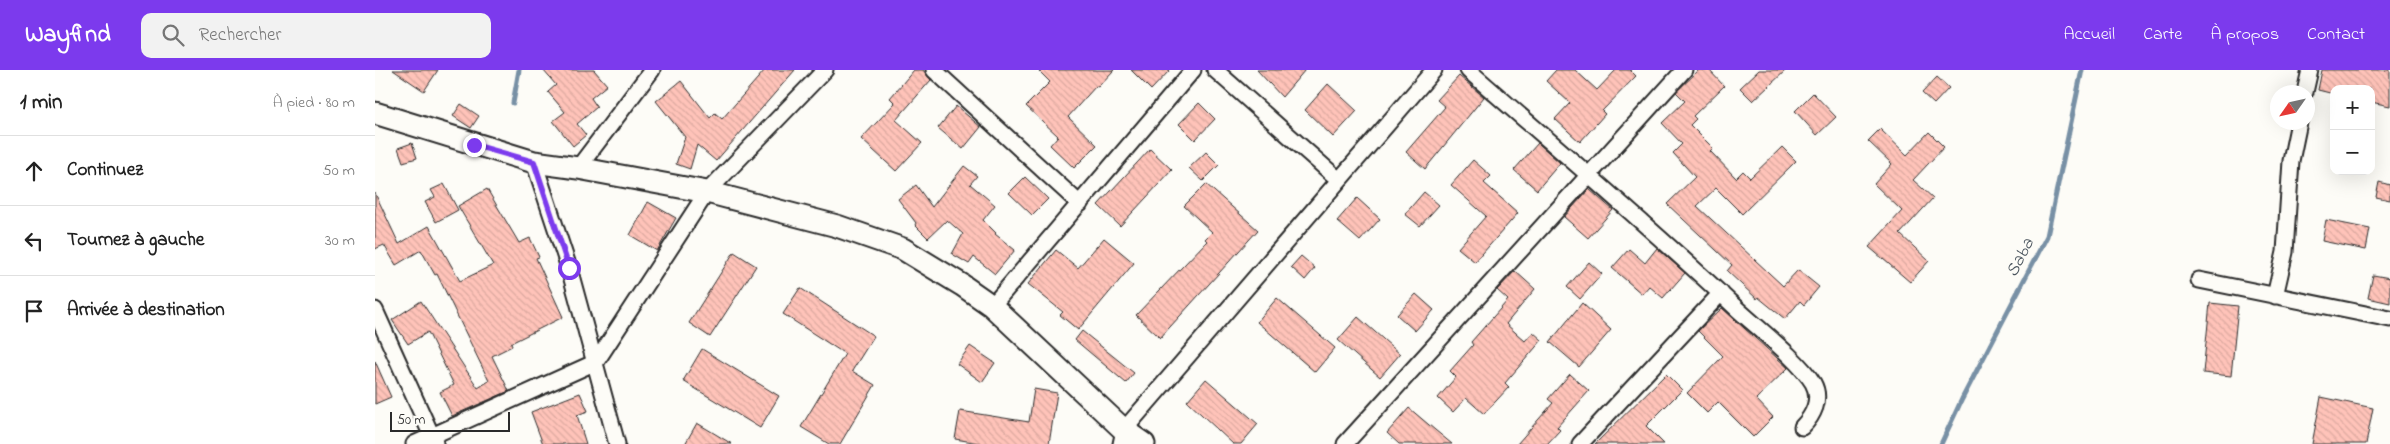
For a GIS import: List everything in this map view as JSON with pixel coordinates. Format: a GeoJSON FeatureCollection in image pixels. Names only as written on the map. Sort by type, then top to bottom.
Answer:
{"type":"FeatureCollection","features":[{"type":"Feature","properties":{"kind":"street"},"geometry":{"type":"LineString","coordinates":[[578,168],[652,70]]}},
{"type":"Feature","properties":{"kind":"street"},"geometry":{"type":"LineString","coordinates":[[414,444],[434,439],[596,362],[707,192],[825,70]]}},
{"type":"Feature","properties":{"kind":"street"},"geometry":{"type":"LineString","coordinates":[[933,70],[1080,204]]}},
{"type":"Feature","properties":{"kind":"street"},"geometry":{"type":"LineString","coordinates":[[991,306],[1193,70]]}},
{"type":"Feature","properties":{"kind":"street"},"geometry":{"type":"LineString","coordinates":[[1215,70],[1339,180]]}},
{"type":"Feature","properties":{"kind":"street"},"geometry":{"type":"LineString","coordinates":[[1122,437],[1434,70]]}},
{"type":"Feature","properties":{"kind":"street"},"geometry":{"type":"LineString","coordinates":[[1468,70],[1590,176],[1794,362],[1814,384],[1817,399],[1813,415],[1802,427]]}},
{"type":"Feature","properties":{"kind":"street"},"geometry":{"type":"LineString","coordinates":[[1345,444],[1590,176],[1684,70]]}},
{"type":"Feature","properties":{"kind":"street"},"geometry":{"type":"LineString","coordinates":[[2307,85],[2310,70]]}},
{"type":"Feature","properties":{"kind":"street"},"geometry":{"type":"LineString","coordinates":[[375,113],[534,162],[578,168],[707,192],[837,226],[903,249],[962,285],[991,306],[1122,437],[1145,444]]}},
{"type":"Feature","properties":{"kind":"street"},"geometry":{"type":"LineString","coordinates":[[2275,296],[2285,252],[2291,161],[2297,130]]}},
{"type":"Feature","properties":{"kind":"street"},"geometry":{"type":"LineString","coordinates":[[534,162],[569,268],[617,444]]}},
{"type":"Feature","properties":{"kind":"street"},"geometry":{"type":"LineString","coordinates":[[2199,280],[2390,319]]}},
{"type":"Feature","properties":{"kind":"street"},"geometry":{"type":"LineString","coordinates":[[1580,444],[1721,294]]}},
{"type":"Feature","properties":{"kind":"street"},"geometry":{"type":"LineString","coordinates":[[375,310],[434,439]]}},
{"type":"Feature","properties":{"kind":"building"},"geometry":{"type":"Polygon","coordinates":[[[393,70],[438,70],[424,91],[393,70]]]}},
{"type":"Feature","properties":{"kind":"building"},"geometry":{"type":"Polygon","coordinates":[[[543,70],[594,70],[607,85],[591,98],[597,107],[577,124],[586,135],[573,146],[553,121],[565,112],[548,92],[556,85],[543,70]]]}},
{"type":"Feature","properties":{"kind":"building"},"geometry":{"type":"Polygon","coordinates":[[[765,70],[795,70],[716,161],[697,145],[690,169],[676,164],[685,137],[656,101],[681,81],[710,118],[715,113],[722,119],[765,70]]]}},
{"type":"Feature","properties":{"kind":"building"},"geometry":{"type":"Polygon","coordinates":[[[914,70],[923,70],[931,80],[896,120],[922,143],[896,171],[861,139],[895,103],[890,98],[914,70]]]}},
{"type":"Feature","properties":{"kind":"building"},"geometry":{"type":"Polygon","coordinates":[[[1038,70],[1114,70],[1098,87],[1096,86],[1068,117],[1097,145],[1074,168],[1050,145],[1058,136],[1026,106],[1050,82],[1038,70]]]}},
{"type":"Feature","properties":{"kind":"building"},"geometry":{"type":"Polygon","coordinates":[[[1131,70],[1170,70],[1151,90],[1131,70]]]}},
{"type":"Feature","properties":{"kind":"building"},"geometry":{"type":"Polygon","coordinates":[[[1257,70],[1305,70],[1282,97],[1257,70]]]}},
{"type":"Feature","properties":{"kind":"building"},"geometry":{"type":"Polygon","coordinates":[[[1556,70],[1575,70],[1597,90],[1616,70],[1630,70],[1636,76],[1602,111],[1605,114],[1580,142],[1555,119],[1570,103],[1546,81],[1556,70]]]}},
{"type":"Feature","properties":{"kind":"building"},"geometry":{"type":"Polygon","coordinates":[[[1699,70],[1709,70],[1724,86],[1693,116],[1696,119],[1690,125],[1713,148],[1710,151],[1736,178],[1743,171],[1750,178],[1782,147],[1796,161],[1742,214],[1716,188],[1697,206],[1783,286],[1798,270],[1819,287],[1804,305],[1800,301],[1785,319],[1758,297],[1757,299],[1727,271],[1732,265],[1667,204],[1695,177],[1673,153],[1682,144],[1662,123],[1685,101],[1676,92],[1699,70]]]}},
{"type":"Feature","properties":{"kind":"building"},"geometry":{"type":"Polygon","coordinates":[[[1759,70],[1786,70],[1753,101],[1740,88],[1759,70]]]}},
{"type":"Feature","properties":{"kind":"building"},"geometry":{"type":"Polygon","coordinates":[[[2322,70],[2390,70],[2390,106],[2375,103],[2375,85],[2330,85],[2330,93],[2318,90],[2322,70]]]}},
{"type":"Feature","properties":{"kind":"building"},"geometry":{"type":"Polygon","coordinates":[[[1459,76],[1484,97],[1425,169],[1406,152],[1445,107],[1437,100],[1459,76]]]}},
{"type":"Feature","properties":{"kind":"building"},"geometry":{"type":"Polygon","coordinates":[[[1937,77],[1949,88],[1934,104],[1922,93],[1937,77]]]}},
{"type":"Feature","properties":{"kind":"building"},"geometry":{"type":"Polygon","coordinates":[[[1328,84],[1357,111],[1333,137],[1305,110],[1328,84]]]}},
{"type":"Feature","properties":{"kind":"building"},"geometry":{"type":"Polygon","coordinates":[[[1813,93],[1836,117],[1817,135],[1795,111],[1813,93]]]}},
{"type":"Feature","properties":{"kind":"building"},"geometry":{"type":"Polygon","coordinates":[[[1199,103],[1215,119],[1195,140],[1179,124],[1199,103]]]}},
{"type":"Feature","properties":{"kind":"building"},"geometry":{"type":"Polygon","coordinates":[[[461,104],[479,116],[471,128],[453,116],[461,104]]]}},
{"type":"Feature","properties":{"kind":"building"},"geometry":{"type":"Polygon","coordinates":[[[956,106],[981,127],[963,149],[938,128],[956,106]]]}},
{"type":"Feature","properties":{"kind":"building"},"geometry":{"type":"Polygon","coordinates":[[[1880,129],[1907,155],[1929,132],[1944,147],[1913,180],[1933,198],[1900,234],[1929,261],[1910,282],[1869,247],[1902,211],[1874,184],[1892,164],[1868,141],[1880,129]]]}},
{"type":"Feature","properties":{"kind":"building"},"geometry":{"type":"Polygon","coordinates":[[[412,143],[417,158],[403,162],[398,148],[412,143]]]}},
{"type":"Feature","properties":{"kind":"building"},"geometry":{"type":"Polygon","coordinates":[[[1538,143],[1560,163],[1537,190],[1514,170],[1538,143]]]}},
{"type":"Feature","properties":{"kind":"building"},"geometry":{"type":"Polygon","coordinates":[[[1150,149],[1172,170],[1120,226],[1098,205],[1150,149]]]}},
{"type":"Feature","properties":{"kind":"building"},"geometry":{"type":"Polygon","coordinates":[[[1206,152],[1219,165],[1203,181],[1189,168],[1206,152]]]}},
{"type":"Feature","properties":{"kind":"building"},"geometry":{"type":"Polygon","coordinates":[[[1473,160],[1491,176],[1484,183],[1518,213],[1475,262],[1458,248],[1486,216],[1451,185],[1473,160]]]}},
{"type":"Feature","properties":{"kind":"building"},"geometry":{"type":"Polygon","coordinates":[[[964,166],[977,176],[970,184],[995,205],[983,220],[995,234],[1015,250],[995,274],[974,257],[969,264],[952,254],[963,234],[947,220],[928,238],[915,225],[916,223],[898,199],[916,185],[932,207],[964,166]]]}},
{"type":"Feature","properties":{"kind":"building"},"geometry":{"type":"Polygon","coordinates":[[[1025,177],[1048,199],[1032,215],[1009,193],[1025,177]]]}},
{"type":"Feature","properties":{"kind":"building"},"geometry":{"type":"Polygon","coordinates":[[[2379,182],[2390,185],[2390,200],[2376,197],[2379,182]]]}},
{"type":"Feature","properties":{"kind":"building"},"geometry":{"type":"Polygon","coordinates":[[[444,184],[458,210],[436,222],[425,202],[435,197],[431,190],[444,184]]]}},
{"type":"Feature","properties":{"kind":"building"},"geometry":{"type":"Polygon","coordinates":[[[1206,184],[1258,230],[1160,338],[1136,315],[1207,241],[1205,239],[1212,232],[1184,206],[1206,184]]]}},
{"type":"Feature","properties":{"kind":"building"},"geometry":{"type":"Polygon","coordinates":[[[487,189],[519,243],[530,238],[539,257],[536,258],[563,317],[511,343],[512,346],[492,356],[509,391],[452,416],[440,392],[454,385],[428,332],[408,344],[392,320],[421,301],[478,388],[489,381],[437,274],[435,275],[421,250],[396,265],[384,245],[375,249],[375,193],[399,244],[429,226],[460,281],[493,265],[458,206],[487,189]]]}},
{"type":"Feature","properties":{"kind":"building"},"geometry":{"type":"Polygon","coordinates":[[[1589,189],[1613,210],[1588,238],[1564,217],[1589,189]]]}},
{"type":"Feature","properties":{"kind":"building"},"geometry":{"type":"Polygon","coordinates":[[[1424,192],[1439,205],[1420,226],[1405,214],[1424,192]]]}},
{"type":"Feature","properties":{"kind":"building"},"geometry":{"type":"Polygon","coordinates":[[[1357,198],[1380,219],[1360,241],[1337,221],[1357,198]]]}},
{"type":"Feature","properties":{"kind":"building"},"geometry":{"type":"Polygon","coordinates":[[[648,202],[676,218],[657,251],[630,235],[648,202]]]}},
{"type":"Feature","properties":{"kind":"building"},"geometry":{"type":"Polygon","coordinates":[[[2326,220],[2370,229],[2366,250],[2322,241],[2326,220]]]}},
{"type":"Feature","properties":{"kind":"building"},"geometry":{"type":"Polygon","coordinates":[[[1104,238],[1134,263],[1078,330],[1060,315],[1063,312],[1028,284],[1056,250],[1078,268],[1104,238]]]}},
{"type":"Feature","properties":{"kind":"building"},"geometry":{"type":"Polygon","coordinates":[[[1657,248],[1685,273],[1663,298],[1649,286],[1642,294],[1612,268],[1629,249],[1645,263],[1657,248]]]}},
{"type":"Feature","properties":{"kind":"building"},"geometry":{"type":"Polygon","coordinates":[[[734,252],[756,266],[710,337],[689,323],[734,252]]]}},
{"type":"Feature","properties":{"kind":"building"},"geometry":{"type":"Polygon","coordinates":[[[1301,256],[1315,268],[1305,280],[1291,267],[1301,256]]]}},
{"type":"Feature","properties":{"kind":"building"},"geometry":{"type":"Polygon","coordinates":[[[1589,262],[1602,274],[1580,299],[1567,287],[1589,262]]]}},
{"type":"Feature","properties":{"kind":"building"},"geometry":{"type":"Polygon","coordinates":[[[1515,271],[1535,289],[1506,324],[1525,341],[1533,332],[1542,340],[1505,383],[1509,387],[1484,414],[1466,398],[1453,412],[1438,398],[1456,377],[1450,371],[1473,345],[1471,342],[1508,300],[1497,290],[1515,271]]]}},
{"type":"Feature","properties":{"kind":"building"},"geometry":{"type":"Polygon","coordinates":[[[2373,275],[2390,278],[2390,303],[2368,298],[2373,275]]]}},
{"type":"Feature","properties":{"kind":"building"},"geometry":{"type":"Polygon","coordinates":[[[800,288],[874,336],[852,371],[875,385],[840,444],[829,444],[801,427],[845,354],[783,314],[800,288]]]}},
{"type":"Feature","properties":{"kind":"building"},"geometry":{"type":"Polygon","coordinates":[[[1416,294],[1434,310],[1415,331],[1397,315],[1416,294]]]}},
{"type":"Feature","properties":{"kind":"building"},"geometry":{"type":"Polygon","coordinates":[[[1277,298],[1335,348],[1315,372],[1257,322],[1277,298]]]}},
{"type":"Feature","properties":{"kind":"building"},"geometry":{"type":"Polygon","coordinates":[[[1582,303],[1611,330],[1579,367],[1550,342],[1582,303]]]}},
{"type":"Feature","properties":{"kind":"building"},"geometry":{"type":"Polygon","coordinates":[[[2210,303],[2238,306],[2231,376],[2203,373],[2210,303]]]}},
{"type":"Feature","properties":{"kind":"building"},"geometry":{"type":"Polygon","coordinates":[[[1722,308],[1788,368],[1756,399],[1773,417],[1753,437],[1718,402],[1707,413],[1687,393],[1723,356],[1698,331],[1722,308]]]}},
{"type":"Feature","properties":{"kind":"building"},"geometry":{"type":"Polygon","coordinates":[[[1358,317],[1400,354],[1380,377],[1338,340],[1358,317]]]}},
{"type":"Feature","properties":{"kind":"building"},"geometry":{"type":"Polygon","coordinates":[[[1082,331],[1134,373],[1126,383],[1075,340],[1082,331]]]}},
{"type":"Feature","properties":{"kind":"building"},"geometry":{"type":"Polygon","coordinates":[[[970,346],[995,363],[982,382],[957,364],[970,346]]]}},
{"type":"Feature","properties":{"kind":"building"},"geometry":{"type":"Polygon","coordinates":[[[702,349],[779,396],[760,428],[683,381],[702,349]]]}},
{"type":"Feature","properties":{"kind":"building"},"geometry":{"type":"Polygon","coordinates":[[[375,361],[391,397],[375,404],[375,361]]]}},
{"type":"Feature","properties":{"kind":"building"},"geometry":{"type":"Polygon","coordinates":[[[1570,374],[1589,391],[1557,427],[1560,430],[1547,444],[1517,444],[1553,403],[1548,399],[1570,374]]]}},
{"type":"Feature","properties":{"kind":"building"},"geometry":{"type":"Polygon","coordinates":[[[1666,374],[1682,390],[1646,426],[1664,444],[1595,444],[1666,374]]]}},
{"type":"Feature","properties":{"kind":"building"},"geometry":{"type":"Polygon","coordinates":[[[1206,379],[1258,424],[1241,444],[1233,444],[1187,401],[1206,379]]]}},
{"type":"Feature","properties":{"kind":"building"},"geometry":{"type":"Polygon","coordinates":[[[1034,389],[1057,393],[1049,444],[985,444],[955,439],[960,411],[1029,422],[1034,389]]]}},
{"type":"Feature","properties":{"kind":"building"},"geometry":{"type":"Polygon","coordinates":[[[580,393],[588,411],[577,415],[586,444],[543,444],[531,412],[580,393]]]}},
{"type":"Feature","properties":{"kind":"building"},"geometry":{"type":"Polygon","coordinates":[[[2321,397],[2373,408],[2366,444],[2312,444],[2321,397]]]}},
{"type":"Feature","properties":{"kind":"building"},"geometry":{"type":"Polygon","coordinates":[[[1409,408],[1452,444],[1399,444],[1387,433],[1409,408]]]}},
{"type":"Feature","properties":{"kind":"building"},"geometry":{"type":"Polygon","coordinates":[[[697,423],[732,444],[685,444],[697,423]]]}},
{"type":"Feature","properties":{"kind":"waterway"},"geometry":{"type":"LineString","coordinates":[[513,103],[519,70]]}},
{"type":"Feature","properties":{"kind":"waterway","name":"Saba"},"geometry":{"type":"LineString","coordinates":[[1941,444],[1962,399],[2047,236],[2082,70]]}},
{"type":"Feature","properties":{"kind":"route"},"geometry":{"type":"LineString","coordinates":[[474,145],[534,162],[569,268]]}}]}
